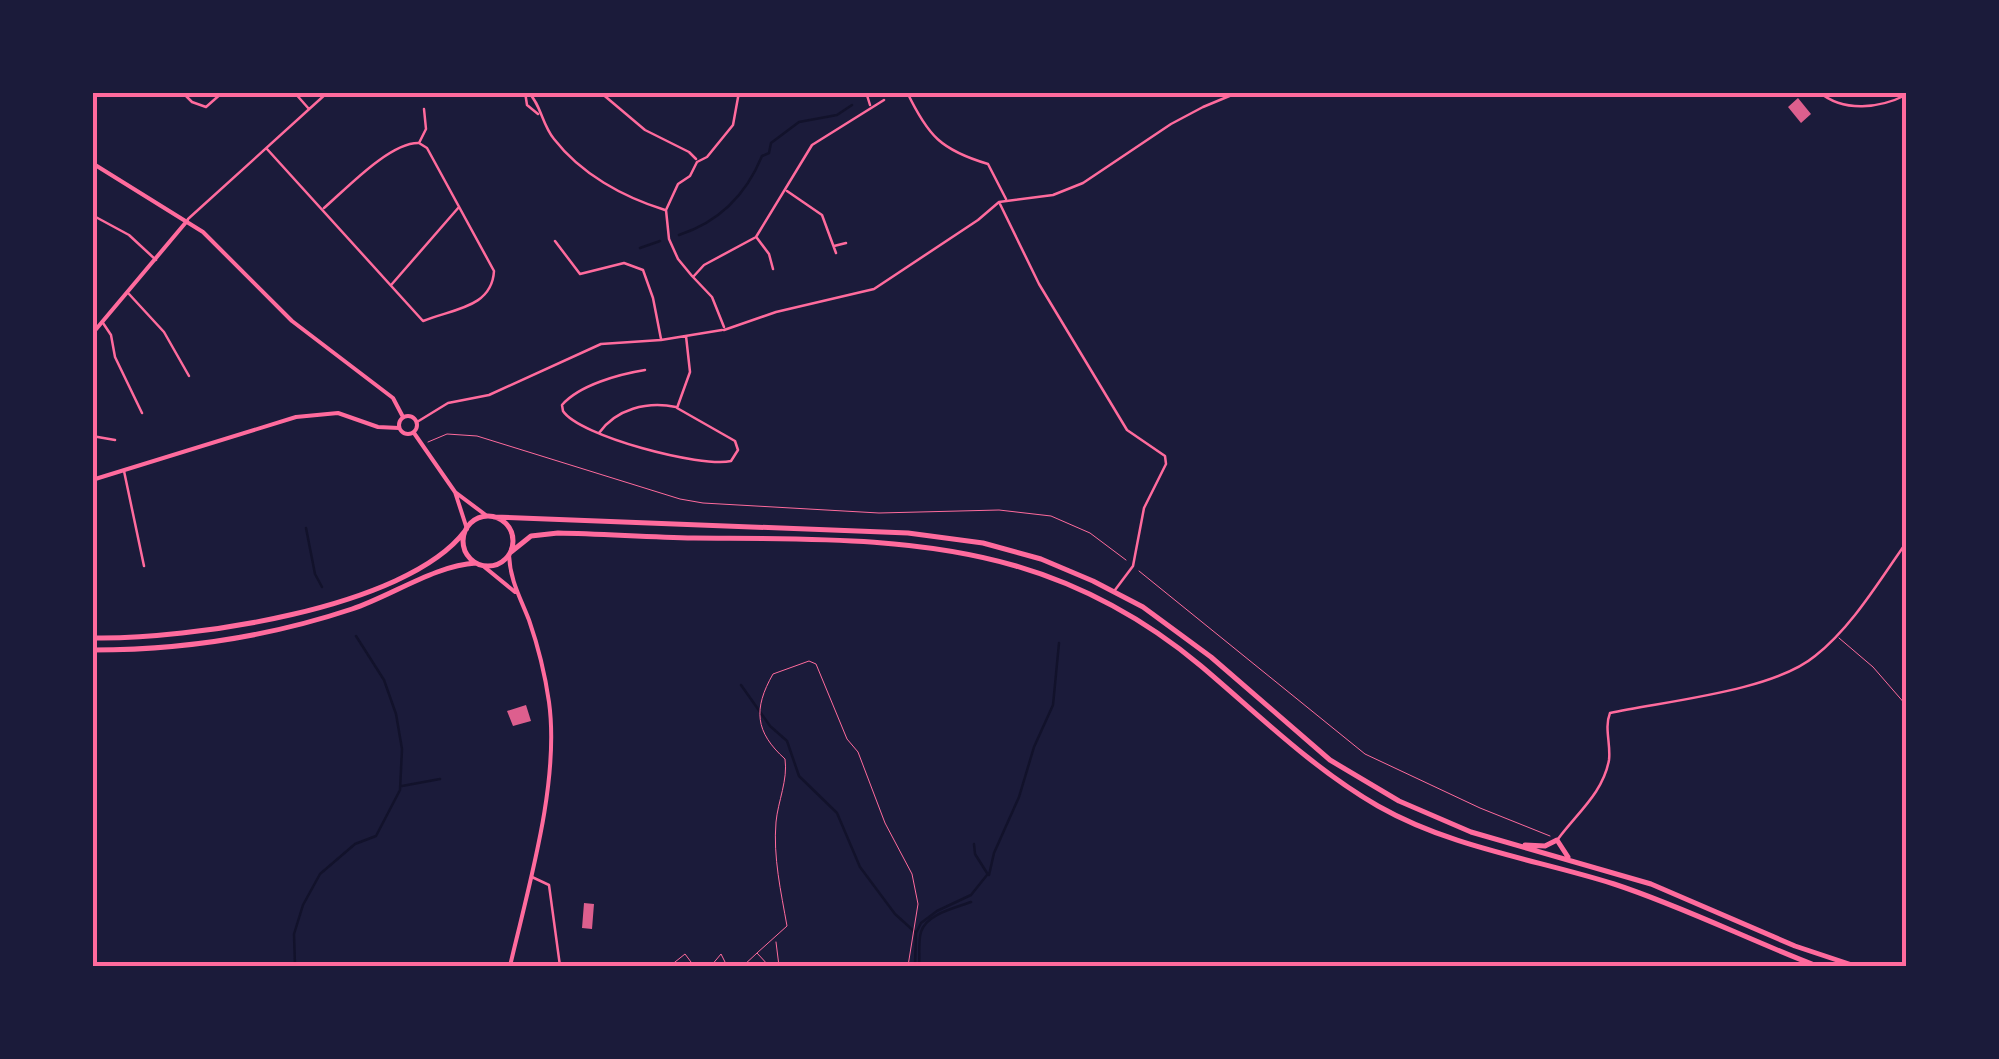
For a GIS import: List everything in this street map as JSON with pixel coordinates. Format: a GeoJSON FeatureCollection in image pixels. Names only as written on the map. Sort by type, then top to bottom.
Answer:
{"type":"FeatureCollection","features":[{"type":"Feature","properties":{"kind":"highway"},"geometry":{"type":"LineString","coordinates":[[491,516],[510,528],[510,553]]}},
{"type":"Feature","properties":{"kind":"highway"},"geometry":{"type":"LineString","coordinates":[[92,638],[206,631],[321,606],[422,568],[448,552],[474,520],[491,516],[947,537],[1040,559],[1114,591],[1184,637],[1298,734],[1366,782],[1424,813],[1514,845],[1651,884],[1795,946],[1854,966]]}},
{"type":"Feature","properties":{"kind":"highway"},"geometry":{"type":"LineString","coordinates":[[466,530],[464,548],[479,564]]}},
{"type":"Feature","properties":{"kind":"highway"},"geometry":{"type":"LineString","coordinates":[[92,650],[196,644],[273,631],[370,603],[454,566],[496,565],[531,536],[558,533],[791,539],[938,550],[1018,566],[1087,592],[1142,623],[1200,665],[1315,764],[1404,820],[1468,844],[1644,894],[1817,966]]}},
{"type":"Feature","properties":{"kind":"highway"},"geometry":{"type":"LineString","coordinates":[[1514,845],[1544,846],[1557,840],[1570,860]]}},
{"type":"Feature","properties":{"kind":"street"},"geometry":{"type":"LineString","coordinates":[[182,92],[192,102],[206,107],[223,92]]}},
{"type":"Feature","properties":{"kind":"street"},"geometry":{"type":"LineString","coordinates":[[294,92],[310,110]]}},
{"type":"Feature","properties":{"kind":"street"},"geometry":{"type":"LineString","coordinates":[[92,334],[187,220],[328,92]]}},
{"type":"Feature","properties":{"kind":"street"},"geometry":{"type":"LineString","coordinates":[[526,92],[536,100],[539,115]]}},
{"type":"Feature","properties":{"kind":"street"},"geometry":{"type":"LineString","coordinates":[[526,92],[528,105],[553,139],[588,172],[628,196],[666,210]]}},
{"type":"Feature","properties":{"kind":"street"},"geometry":{"type":"LineString","coordinates":[[600,92],[644,130],[690,152],[697,162]]}},
{"type":"Feature","properties":{"kind":"street"},"geometry":{"type":"LineString","coordinates":[[724,330],[712,297],[678,259],[668,239],[666,210],[678,184],[690,176],[697,162],[733,125],[739,92]]}},
{"type":"Feature","properties":{"kind":"street"},"geometry":{"type":"LineString","coordinates":[[866,92],[871,108]]}},
{"type":"Feature","properties":{"kind":"street"},"geometry":{"type":"LineString","coordinates":[[907,92],[928,132],[959,154],[988,164],[1007,200]]}},
{"type":"Feature","properties":{"kind":"street"},"geometry":{"type":"LineString","coordinates":[[724,330],[776,312],[874,288],[999,202],[1053,195],[1083,183],[1171,124],[1239,92]]}},
{"type":"Feature","properties":{"kind":"street"},"geometry":{"type":"LineString","coordinates":[[1819,92],[1827,99],[1858,106],[1884,104],[1906,95]]}},
{"type":"Feature","properties":{"kind":"street"},"geometry":{"type":"LineString","coordinates":[[693,277],[704,265],[756,237],[812,146],[884,100]]}},
{"type":"Feature","properties":{"kind":"street"},"geometry":{"type":"LineString","coordinates":[[419,142],[426,129],[424,109]]}},
{"type":"Feature","properties":{"kind":"street"},"geometry":{"type":"LineString","coordinates":[[267,149],[390,286],[423,320],[479,301],[492,286],[493,265],[427,148],[419,142],[404,144],[391,152],[322,210]]}},
{"type":"Feature","properties":{"kind":"street"},"geometry":{"type":"LineString","coordinates":[[92,163],[203,232],[292,321],[393,398],[404,417]]}},
{"type":"Feature","properties":{"kind":"street"},"geometry":{"type":"LineString","coordinates":[[786,190],[822,215],[836,254]]}},
{"type":"Feature","properties":{"kind":"street"},"geometry":{"type":"LineString","coordinates":[[999,202],[1039,284],[1127,430],[1165,456],[1166,464],[1144,508],[1133,566],[1114,591]]}},
{"type":"Feature","properties":{"kind":"street"},"geometry":{"type":"LineString","coordinates":[[390,286],[460,206]]}},
{"type":"Feature","properties":{"kind":"street"},"geometry":{"type":"LineString","coordinates":[[92,215],[129,235],[156,260]]}},
{"type":"Feature","properties":{"kind":"street"},"geometry":{"type":"LineString","coordinates":[[756,237],[773,270]]}},
{"type":"Feature","properties":{"kind":"street"},"geometry":{"type":"LineString","coordinates":[[556,242],[580,274],[624,263],[642,270],[654,298],[661,340]]}},
{"type":"Feature","properties":{"kind":"street"},"geometry":{"type":"LineString","coordinates":[[834,246],[846,244]]}},
{"type":"Feature","properties":{"kind":"street"},"geometry":{"type":"LineString","coordinates":[[762,265],[772,262]]}},
{"type":"Feature","properties":{"kind":"street"},"geometry":{"type":"LineString","coordinates":[[129,294],[164,332],[190,376]]}},
{"type":"Feature","properties":{"kind":"street"},"geometry":{"type":"LineString","coordinates":[[102,322],[142,413]]}},
{"type":"Feature","properties":{"kind":"street"},"geometry":{"type":"LineString","coordinates":[[414,433],[417,422],[448,403],[488,395],[601,344],[679,338],[746,323]]}},
{"type":"Feature","properties":{"kind":"street"},"geometry":{"type":"LineString","coordinates":[[678,408],[690,372],[686,336]]}},
{"type":"Feature","properties":{"kind":"street"},"geometry":{"type":"LineString","coordinates":[[598,433],[614,416],[628,411],[653,405],[678,408],[735,441],[735,457],[705,464],[598,433],[570,420],[562,405],[568,398],[645,370]]}},
{"type":"Feature","properties":{"kind":"street"},"geometry":{"type":"LineString","coordinates":[[92,480],[296,417],[338,413],[378,428],[414,433]]}},
{"type":"Feature","properties":{"kind":"street"},"geometry":{"type":"LineString","coordinates":[[404,417],[417,422]]}},
{"type":"Feature","properties":{"kind":"street"},"geometry":{"type":"LineString","coordinates":[[399,428],[404,417]]}},
{"type":"Feature","properties":{"kind":"street"},"geometry":{"type":"LineString","coordinates":[[104,438],[106,428]]}},
{"type":"Feature","properties":{"kind":"street"},"geometry":{"type":"LineString","coordinates":[[414,433],[455,492],[466,530]]}},
{"type":"Feature","properties":{"kind":"street"},"geometry":{"type":"LineString","coordinates":[[92,436],[115,440]]}},
{"type":"Feature","properties":{"kind":"street"},"geometry":{"type":"LineString","coordinates":[[124,471],[144,566]]}},
{"type":"Feature","properties":{"kind":"street"},"geometry":{"type":"LineString","coordinates":[[455,492],[491,516]]}},
{"type":"Feature","properties":{"kind":"street"},"geometry":{"type":"LineString","coordinates":[[1557,840],[1584,810],[1602,780],[1610,752],[1610,713],[1757,684],[1787,674],[1817,655],[1836,636],[1906,543]]}},
{"type":"Feature","properties":{"kind":"street"},"geometry":{"type":"LineString","coordinates":[[510,553],[515,592],[538,647],[551,726],[548,774],[531,877],[510,966]]}},
{"type":"Feature","properties":{"kind":"street"},"geometry":{"type":"LineString","coordinates":[[479,564],[515,592]]}},
{"type":"Feature","properties":{"kind":"street"},"geometry":{"type":"LineString","coordinates":[[531,877],[549,886],[560,966]]}},
{"type":"Feature","properties":{"kind":"lane"},"geometry":{"type":"LineString","coordinates":[[1836,636],[1873,667],[1906,704]]}},
{"type":"Feature","properties":{"kind":"path"},"geometry":{"type":"LineString","coordinates":[[424,444],[447,434],[477,436],[680,499],[704,502],[879,513],[999,510],[1051,516],[1090,533],[1365,754],[1557,840]]}},
{"type":"Feature","properties":{"kind":"path"},"geometry":{"type":"LineString","coordinates":[[743,966],[787,926],[777,871],[776,822],[785,759],[768,744],[759,728],[764,690],[773,674],[809,661],[816,664],[912,874],[918,904],[908,966]]}},
{"type":"Feature","properties":{"kind":"path"},"geometry":{"type":"LineString","coordinates":[[775,939],[779,966]]}},
{"type":"Feature","properties":{"kind":"path"},"geometry":{"type":"LineString","coordinates":[[758,952],[769,966]]}},
{"type":"Feature","properties":{"kind":"path"},"geometry":{"type":"LineString","coordinates":[[670,966],[685,954],[694,966]]}},
{"type":"Feature","properties":{"kind":"path"},"geometry":{"type":"LineString","coordinates":[[711,966],[721,954],[728,966]]}},
{"type":"Feature","properties":{"kind":"building"},"geometry":{"type":"Polygon","coordinates":[[[1798,98],[1811,114],[1801,123],[1788,107],[1798,98]]]}},
{"type":"Feature","properties":{"kind":"building"},"geometry":{"type":"Polygon","coordinates":[[[526,705],[531,721],[513,726],[507,711],[526,705]]]}},
{"type":"Feature","properties":{"kind":"building"},"geometry":{"type":"Polygon","coordinates":[[[584,903],[594,904],[592,929],[582,928],[584,903]]]}},
{"type":"Feature","properties":{"kind":"waterway"},"geometry":{"type":"LineString","coordinates":[[679,235],[707,223],[730,205],[748,183],[762,156],[769,153],[771,143],[799,122],[837,115],[852,105]]}},
{"type":"Feature","properties":{"kind":"waterway"},"geometry":{"type":"LineString","coordinates":[[640,248],[660,241]]}},
{"type":"Feature","properties":{"kind":"waterway"},"geometry":{"type":"LineString","coordinates":[[306,528],[315,574],[322,587]]}},
{"type":"Feature","properties":{"kind":"waterway"},"geometry":{"type":"LineString","coordinates":[[295,966],[294,934],[303,905],[320,874],[355,844],[376,836],[400,790],[402,749],[396,714],[384,680],[356,636]]}},
{"type":"Feature","properties":{"kind":"waterway"},"geometry":{"type":"LineString","coordinates":[[989,875],[994,853],[1053,705],[1059,643]]}},
{"type":"Feature","properties":{"kind":"waterway"},"geometry":{"type":"LineString","coordinates":[[741,685],[770,726],[787,741],[799,776],[837,813],[860,867],[895,914],[916,933]]}},
{"type":"Feature","properties":{"kind":"waterway"},"geometry":{"type":"LineString","coordinates":[[402,786],[440,779]]}},
{"type":"Feature","properties":{"kind":"waterway"},"geometry":{"type":"LineString","coordinates":[[974,844],[975,854],[987,873]]}},
{"type":"Feature","properties":{"kind":"waterway"},"geometry":{"type":"LineString","coordinates":[[915,966],[916,933],[921,923],[971,895],[987,875]]}},
{"type":"Feature","properties":{"kind":"waterway"},"geometry":{"type":"LineString","coordinates":[[919,966],[924,926],[942,912],[971,902]]}}]}
